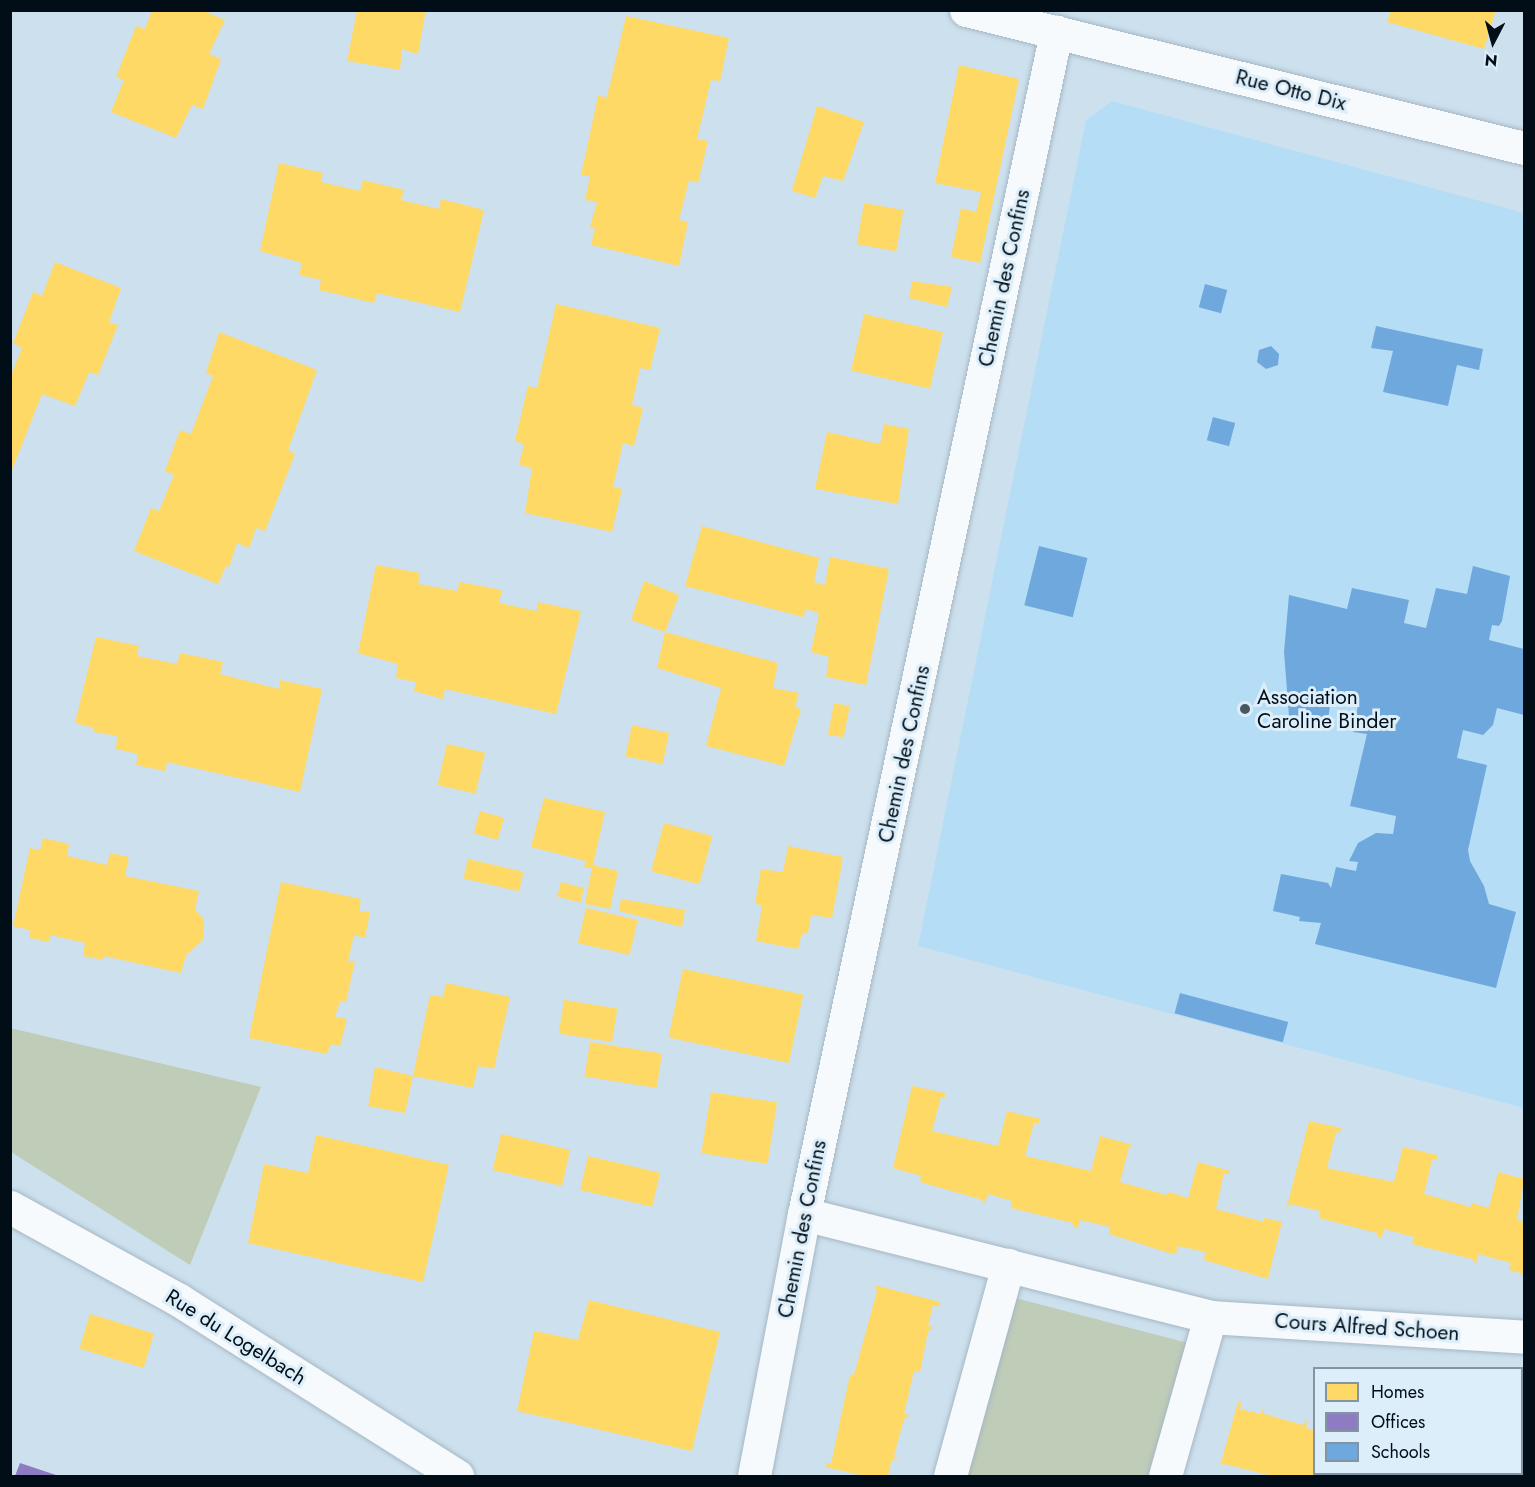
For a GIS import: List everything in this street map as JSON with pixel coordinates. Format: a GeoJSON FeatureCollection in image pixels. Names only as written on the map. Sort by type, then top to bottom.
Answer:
{"type":"FeatureCollection","features":[{"type":"Feature","properties":{"kind":"street","name":"Rue Otto Dix"},"geometry":{"type":"LineString","coordinates":[[966,10],[1524,148]]}},
{"type":"Feature","properties":{"kind":"street","name":"Chemin des Confins"},"geometry":{"type":"LineString","coordinates":[[754,1476],[804,1214],[1056,32]]}},
{"type":"Feature","properties":{"kind":"street","name":"Rue du Logelbach"},"geometry":{"type":"LineString","coordinates":[[10,1207],[179,1300],[456,1476]]}},
{"type":"Feature","properties":{"kind":"street","name":"Cours Alfred Schoen"},"geometry":{"type":"LineString","coordinates":[[804,1214],[1210,1317],[1524,1337]]}},
{"type":"Feature","properties":{"kind":"street"},"geometry":{"type":"LineString","coordinates":[[950,1476],[1008,1266]]}},
{"type":"Feature","properties":{"kind":"street"},"geometry":{"type":"LineString","coordinates":[[1165,1476],[1210,1317]]}},
{"type":"Feature","properties":{"kind":"shaded area","name":"Association Caroline Binder"},"geometry":{"type":"Polygon","coordinates":[[[1112,101],[1524,213],[1524,1108],[918,946],[1086,120],[1112,101]]]}},
{"type":"Feature","properties":{"kind":"green space"},"geometry":{"type":"Polygon","coordinates":[[[10,1028],[261,1087],[190,1265],[11,1152],[10,1028]]]}},
{"type":"Feature","properties":{"kind":"green space"},"geometry":{"type":"Polygon","coordinates":[[[1011,1297],[1188,1343],[1150,1476],[962,1476],[1011,1297]]]}},
{"type":"Feature","properties":{"kind":"building: Homes"},"geometry":{"type":"Polygon","coordinates":[[[152,10],[202,10],[225,20],[209,54],[221,59],[203,109],[192,105],[176,138],[111,112],[124,80],[116,77],[136,26],[145,29],[152,10]]]}},
{"type":"Feature","properties":{"kind":"building: Homes"},"geometry":{"type":"Polygon","coordinates":[[[357,10],[426,10],[418,54],[402,49],[400,70],[347,61],[357,10]]]}},
{"type":"Feature","properties":{"kind":"building: Homes"},"geometry":{"type":"Polygon","coordinates":[[[1391,10],[1496,10],[1484,49],[1387,22],[1391,10]]]}},
{"type":"Feature","properties":{"kind":"building: Homes"},"geometry":{"type":"Polygon","coordinates":[[[626,16],[729,38],[720,81],[711,80],[697,139],[708,141],[698,183],[689,180],[679,220],[688,222],[679,266],[591,245],[595,228],[590,227],[597,202],[585,200],[590,176],[581,175],[598,96],[607,97],[626,16]]]}},
{"type":"Feature","properties":{"kind":"building: Homes"},"geometry":{"type":"Polygon","coordinates":[[[959,65],[1019,79],[980,263],[951,257],[961,208],[976,212],[981,192],[935,183],[959,65]]]}},
{"type":"Feature","properties":{"kind":"building: Homes"},"geometry":{"type":"Polygon","coordinates":[[[817,106],[864,122],[843,181],[823,176],[815,198],[792,191],[817,106]]]}},
{"type":"Feature","properties":{"kind":"building: Homes"},"geometry":{"type":"Polygon","coordinates":[[[279,163],[323,173],[321,182],[360,191],[363,180],[404,190],[401,200],[439,209],[441,199],[484,210],[460,312],[377,293],[374,303],[319,290],[321,280],[299,275],[302,263],[260,251],[279,163]]]}},
{"type":"Feature","properties":{"kind":"building: Homes"},"geometry":{"type":"Polygon","coordinates":[[[864,203],[903,210],[896,251],[857,244],[864,203]]]}},
{"type":"Feature","properties":{"kind":"building: Homes"},"geometry":{"type":"Polygon","coordinates":[[[55,262],[121,288],[109,322],[118,325],[98,375],[89,372],[75,406],[42,394],[10,475],[10,378],[22,348],[13,343],[33,292],[42,296],[55,262]]]}},
{"type":"Feature","properties":{"kind":"building: Homes"},"geometry":{"type":"Polygon","coordinates":[[[912,281],[952,287],[947,307],[909,298],[912,281]]]}},
{"type":"Feature","properties":{"kind":"building: Homes"},"geometry":{"type":"Polygon","coordinates":[[[556,304],[660,328],[650,370],[640,368],[632,405],[643,408],[634,446],[623,443],[613,487],[622,489],[612,532],[525,513],[532,468],[519,465],[524,444],[515,441],[528,386],[537,388],[556,304]]]}},
{"type":"Feature","properties":{"kind":"building: Homes"},"geometry":{"type":"Polygon","coordinates":[[[864,314],[943,332],[930,389],[851,371],[864,314]]]}},
{"type":"Feature","properties":{"kind":"building: Homes"},"geometry":{"type":"Polygon","coordinates":[[[219,332],[317,370],[288,450],[295,454],[265,531],[256,528],[249,548],[237,543],[229,567],[226,566],[218,584],[134,551],[151,508],[159,511],[174,475],[165,471],[180,430],[191,434],[213,376],[206,373],[219,332]]]}},
{"type":"Feature","properties":{"kind":"building: Homes"},"geometry":{"type":"Polygon","coordinates":[[[884,424],[909,429],[898,504],[815,489],[827,432],[880,444],[884,424]]]}},
{"type":"Feature","properties":{"kind":"building: Homes"},"geometry":{"type":"Polygon","coordinates":[[[702,526],[819,558],[814,582],[825,585],[830,557],[889,569],[866,685],[826,677],[829,657],[811,652],[819,613],[806,609],[803,617],[685,586],[702,526]]]}},
{"type":"Feature","properties":{"kind":"building: Homes"},"geometry":{"type":"Polygon","coordinates":[[[376,565],[420,573],[418,584],[457,591],[460,582],[502,590],[499,603],[537,611],[537,602],[581,611],[556,714],[445,689],[443,699],[414,691],[416,682],[396,678],[398,664],[358,653],[376,565]]]}},
{"type":"Feature","properties":{"kind":"building: Homes"},"geometry":{"type":"Polygon","coordinates":[[[644,581],[679,595],[665,632],[631,620],[644,581]]]}},
{"type":"Feature","properties":{"kind":"building: Homes"},"geometry":{"type":"Polygon","coordinates":[[[665,632],[778,663],[773,688],[799,693],[795,707],[801,709],[784,766],[706,746],[721,688],[657,668],[665,632]]]}},
{"type":"Feature","properties":{"kind":"building: Homes"},"geometry":{"type":"Polygon","coordinates":[[[96,637],[139,646],[137,656],[177,664],[180,653],[223,662],[220,674],[279,689],[280,680],[322,689],[300,792],[167,762],[165,771],[136,765],[138,754],[116,749],[117,736],[94,732],[94,728],[75,723],[96,637]]]}},
{"type":"Feature","properties":{"kind":"building: Homes"},"geometry":{"type":"Polygon","coordinates":[[[834,703],[850,706],[844,737],[828,734],[834,703]]]}},
{"type":"Feature","properties":{"kind":"building: Homes"},"geometry":{"type":"Polygon","coordinates":[[[632,725],[669,733],[663,764],[625,756],[632,725]]]}},
{"type":"Feature","properties":{"kind":"building: Homes"},"geometry":{"type":"Polygon","coordinates":[[[447,744],[485,753],[476,794],[438,785],[447,744]]]}},
{"type":"Feature","properties":{"kind":"building: Homes"},"geometry":{"type":"Polygon","coordinates":[[[544,798],[605,812],[593,865],[618,871],[610,909],[585,904],[592,868],[584,867],[586,861],[531,847],[544,798]]]}},
{"type":"Feature","properties":{"kind":"building: Homes"},"geometry":{"type":"Polygon","coordinates":[[[480,811],[504,818],[498,840],[474,833],[480,811]]]}},
{"type":"Feature","properties":{"kind":"building: Homes"},"geometry":{"type":"Polygon","coordinates":[[[664,823],[712,836],[699,884],[651,871],[664,823]]]}},
{"type":"Feature","properties":{"kind":"building: Homes"},"geometry":{"type":"Polygon","coordinates":[[[43,838],[69,844],[67,856],[107,865],[110,853],[129,857],[125,876],[199,891],[195,909],[204,920],[203,940],[186,955],[181,973],[104,956],[103,960],[83,956],[85,943],[50,935],[49,942],[30,938],[30,930],[13,926],[30,848],[40,850],[43,838]]]}},
{"type":"Feature","properties":{"kind":"building: Homes"},"geometry":{"type":"Polygon","coordinates":[[[788,846],[843,857],[832,918],[811,915],[808,933],[802,933],[798,949],[756,941],[762,906],[755,903],[761,869],[783,872],[788,846]]]}},
{"type":"Feature","properties":{"kind":"building: Homes"},"geometry":{"type":"Polygon","coordinates":[[[468,859],[524,872],[519,891],[464,878],[468,859]]]}},
{"type":"Feature","properties":{"kind":"building: Homes"},"geometry":{"type":"Polygon","coordinates":[[[281,882],[361,899],[359,911],[370,912],[365,938],[354,935],[348,961],[355,961],[346,1002],[340,1001],[335,1017],[347,1019],[340,1046],[331,1044],[327,1054],[249,1038],[281,882]]]}},
{"type":"Feature","properties":{"kind":"building: Homes"},"geometry":{"type":"Polygon","coordinates":[[[561,882],[584,888],[580,903],[557,896],[561,882]]]}},
{"type":"Feature","properties":{"kind":"building: Homes"},"geometry":{"type":"Polygon","coordinates":[[[621,899],[685,910],[682,927],[619,911],[621,899]]]}},
{"type":"Feature","properties":{"kind":"building: Homes"},"geometry":{"type":"Polygon","coordinates":[[[586,908],[638,920],[630,955],[578,943],[586,908]]]}},
{"type":"Feature","properties":{"kind":"building: Homes"},"geometry":{"type":"Polygon","coordinates":[[[683,969],[803,995],[789,1063],[668,1037],[683,969]]]}},
{"type":"Feature","properties":{"kind":"building: Homes"},"geometry":{"type":"Polygon","coordinates":[[[446,983],[510,997],[494,1069],[478,1066],[473,1088],[413,1076],[430,995],[443,997],[446,983]]]}},
{"type":"Feature","properties":{"kind":"building: Homes"},"geometry":{"type":"Polygon","coordinates":[[[564,1000],[617,1008],[612,1042],[559,1034],[564,1000]]]}},
{"type":"Feature","properties":{"kind":"building: Homes"},"geometry":{"type":"Polygon","coordinates":[[[590,1042],[662,1053],[657,1088],[585,1077],[590,1042]]]}},
{"type":"Feature","properties":{"kind":"building: Homes"},"geometry":{"type":"Polygon","coordinates":[[[375,1067],[413,1076],[405,1113],[368,1106],[375,1067]]]}},
{"type":"Feature","properties":{"kind":"building: Homes"},"geometry":{"type":"Polygon","coordinates":[[[912,1086],[945,1093],[945,1098],[941,1097],[932,1131],[998,1146],[1007,1111],[1040,1119],[1039,1123],[1034,1123],[1025,1156],[1091,1171],[1100,1136],[1133,1145],[1129,1147],[1120,1182],[1167,1195],[1169,1192],[1188,1198],[1198,1162],[1230,1171],[1230,1174],[1224,1173],[1216,1209],[1264,1222],[1264,1218],[1282,1222],[1268,1279],[1204,1260],[1205,1252],[1178,1246],[1176,1254],[1169,1253],[1109,1234],[1110,1227],[1080,1220],[1078,1228],[1073,1227],[1073,1223],[1011,1208],[1012,1201],[988,1194],[985,1203],[982,1202],[983,1200],[920,1182],[921,1176],[893,1168],[912,1086]]]}},
{"type":"Feature","properties":{"kind":"building: Homes"},"geometry":{"type":"Polygon","coordinates":[[[711,1092],[777,1102],[767,1164],[701,1153],[711,1092]]]}},
{"type":"Feature","properties":{"kind":"building: Homes"},"geometry":{"type":"Polygon","coordinates":[[[1309,1121],[1341,1128],[1340,1133],[1336,1132],[1327,1168],[1394,1182],[1403,1147],[1437,1155],[1437,1160],[1432,1160],[1424,1194],[1471,1207],[1471,1203],[1489,1208],[1498,1172],[1524,1179],[1517,1220],[1524,1222],[1524,1274],[1509,1270],[1511,1263],[1478,1254],[1476,1264],[1472,1259],[1412,1244],[1414,1237],[1384,1229],[1382,1237],[1377,1237],[1377,1233],[1319,1218],[1320,1211],[1290,1204],[1286,1210],[1309,1121]]]}},
{"type":"Feature","properties":{"kind":"building: Homes"},"geometry":{"type":"Polygon","coordinates":[[[501,1134],[570,1150],[562,1186],[493,1170],[501,1134]]]}},
{"type":"Feature","properties":{"kind":"building: Homes"},"geometry":{"type":"Polygon","coordinates":[[[316,1135],[449,1165],[423,1282],[248,1243],[264,1164],[308,1173],[316,1135]]]}},
{"type":"Feature","properties":{"kind":"building: Homes"},"geometry":{"type":"Polygon","coordinates":[[[588,1156],[660,1173],[652,1207],[580,1190],[588,1156]]]}},
{"type":"Feature","properties":{"kind":"building: Homes"},"geometry":{"type":"Polygon","coordinates":[[[875,1285],[940,1302],[940,1307],[933,1305],[928,1326],[934,1327],[928,1331],[920,1372],[914,1371],[904,1414],[910,1415],[904,1419],[894,1456],[899,1461],[892,1459],[888,1476],[864,1476],[826,1467],[827,1462],[831,1464],[849,1379],[851,1374],[854,1375],[877,1291],[875,1285]]]}},
{"type":"Feature","properties":{"kind":"building: Homes"},"geometry":{"type":"Polygon","coordinates":[[[589,1300],[720,1332],[692,1451],[517,1411],[534,1331],[578,1340],[589,1300]]]}},
{"type":"Feature","properties":{"kind":"building: Homes"},"geometry":{"type":"Polygon","coordinates":[[[90,1314],[154,1334],[144,1368],[79,1348],[90,1314]]]}},
{"type":"Feature","properties":{"kind":"building: Homes"},"geometry":{"type":"Polygon","coordinates":[[[1238,1402],[1241,1402],[1240,1409],[1261,1414],[1263,1408],[1264,1414],[1303,1425],[1308,1419],[1306,1428],[1313,1430],[1313,1475],[1317,1476],[1272,1476],[1224,1464],[1220,1466],[1238,1402]]]}},
{"type":"Feature","properties":{"kind":"building: Homes"},"geometry":{"type":"Polygon","coordinates":[[[1524,1415],[1524,1476],[1507,1476],[1523,1475],[1524,1415]]]}},
{"type":"Feature","properties":{"kind":"building: Offices"},"geometry":{"type":"Polygon","coordinates":[[[20,1463],[59,1476],[15,1476],[20,1463]]]}},
{"type":"Feature","properties":{"kind":"building: Schools"},"geometry":{"type":"Polygon","coordinates":[[[1205,284],[1227,290],[1221,313],[1199,307],[1205,284]]]}},
{"type":"Feature","properties":{"kind":"building: Schools"},"geometry":{"type":"Polygon","coordinates":[[[1376,326],[1483,349],[1479,370],[1457,365],[1448,406],[1383,392],[1393,351],[1371,348],[1376,326]]]}},
{"type":"Feature","properties":{"kind":"building: Schools"},"geometry":{"type":"Polygon","coordinates":[[[1271,346],[1279,354],[1278,365],[1266,369],[1257,362],[1259,350],[1271,346]]]}},
{"type":"Feature","properties":{"kind":"building: Schools"},"geometry":{"type":"Polygon","coordinates":[[[1213,417],[1235,423],[1229,446],[1207,440],[1213,417]]]}},
{"type":"Feature","properties":{"kind":"building: Schools"},"geometry":{"type":"Polygon","coordinates":[[[1039,546],[1088,558],[1073,617],[1024,605],[1039,546]]]}},
{"type":"Feature","properties":{"kind":"building: Schools"},"geometry":{"type":"Polygon","coordinates":[[[1473,566],[1510,576],[1502,621],[1499,626],[1492,625],[1489,640],[1524,649],[1524,715],[1497,708],[1493,725],[1483,735],[1463,730],[1457,758],[1487,765],[1468,850],[1470,861],[1484,886],[1489,904],[1516,912],[1496,988],[1315,944],[1321,923],[1299,921],[1300,917],[1273,911],[1281,874],[1328,883],[1331,888],[1336,867],[1356,871],[1358,862],[1349,861],[1358,843],[1376,833],[1393,834],[1396,816],[1350,806],[1367,734],[1353,732],[1358,705],[1331,700],[1327,725],[1289,716],[1284,652],[1289,595],[1347,609],[1352,588],[1409,600],[1404,623],[1426,628],[1436,588],[1467,594],[1473,566]]]}},
{"type":"Feature","properties":{"kind":"building: Schools"},"geometry":{"type":"Polygon","coordinates":[[[1180,993],[1288,1022],[1283,1042],[1175,1013],[1180,993]]]}},
{"type":"Feature","properties":{"kind":"place","name":"Association Caroline Binder"},"geometry":{"type":"Point","coordinates":[1245,709]}}]}
